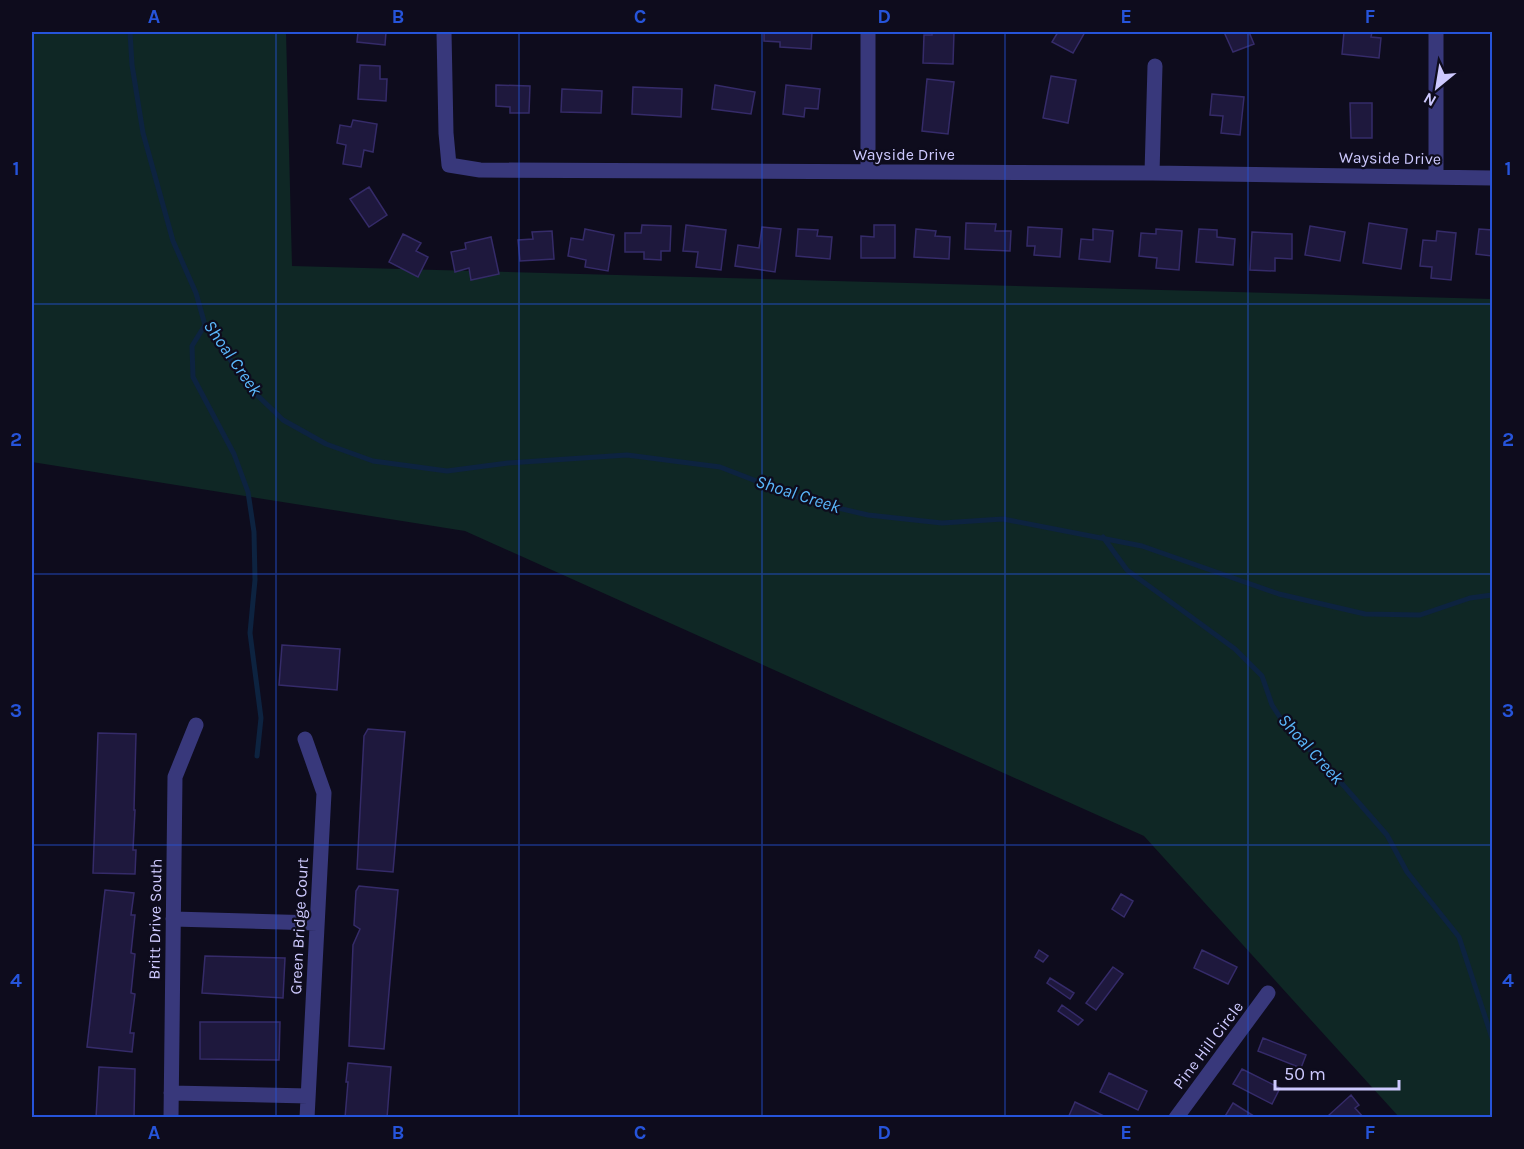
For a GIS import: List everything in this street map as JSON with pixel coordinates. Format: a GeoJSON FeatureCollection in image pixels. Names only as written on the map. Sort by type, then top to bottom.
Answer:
{"type":"FeatureCollection","features":[{"type":"Feature","properties":{"kind":"street","name":"Wayside Drive"},"geometry":{"type":"LineString","coordinates":[[444,32],[449,165],[480,170],[1152,173],[1492,178]]}},
{"type":"Feature","properties":{"kind":"street"},"geometry":{"type":"LineString","coordinates":[[868,32],[868,172]]}},
{"type":"Feature","properties":{"kind":"street"},"geometry":{"type":"LineString","coordinates":[[1436,32],[1436,177]]}},
{"type":"Feature","properties":{"kind":"street"},"geometry":{"type":"LineString","coordinates":[[1152,173],[1155,66]]}},
{"type":"Feature","properties":{"kind":"street","name":"Britt Drive South"},"geometry":{"type":"LineString","coordinates":[[171,1118],[175,777],[196,725]]}},
{"type":"Feature","properties":{"kind":"street","name":"Green Bridge Court"},"geometry":{"type":"LineString","coordinates":[[305,739],[324,793],[307,1118]]}},
{"type":"Feature","properties":{"kind":"street"},"geometry":{"type":"LineString","coordinates":[[173,920],[317,923]]}},
{"type":"Feature","properties":{"kind":"street","name":"Pine Hill Circle"},"geometry":{"type":"LineString","coordinates":[[1176,1118],[1268,993]]}},
{"type":"Feature","properties":{"kind":"street"},"geometry":{"type":"LineString","coordinates":[[171,1093],[308,1096]]}},
{"type":"Feature","properties":{"kind":"green space"},"geometry":{"type":"Polygon","coordinates":[[[32,32],[286,32],[292,266],[1492,299],[1492,1117],[1399,1117],[1144,836],[465,531],[32,462],[32,32]]]}},
{"type":"Feature","properties":{"kind":"building"},"geometry":{"type":"Polygon","coordinates":[[[358,32],[386,32],[385,45],[357,42],[358,32]]]}},
{"type":"Feature","properties":{"kind":"building"},"geometry":{"type":"Polygon","coordinates":[[[764,32],[812,32],[811,49],[780,47],[780,42],[764,41],[764,32]]]}},
{"type":"Feature","properties":{"kind":"building"},"geometry":{"type":"Polygon","coordinates":[[[932,32],[954,32],[953,64],[923,63],[924,35],[932,35],[932,32]]]}},
{"type":"Feature","properties":{"kind":"building"},"geometry":{"type":"Polygon","coordinates":[[[1058,32],[1085,32],[1073,53],[1052,42],[1058,32]]]}},
{"type":"Feature","properties":{"kind":"building"},"geometry":{"type":"Polygon","coordinates":[[[1224,32],[1249,32],[1254,44],[1233,52],[1224,32]]]}},
{"type":"Feature","properties":{"kind":"building"},"geometry":{"type":"Polygon","coordinates":[[[1344,32],[1372,32],[1371,37],[1381,38],[1379,58],[1342,54],[1344,32]]]}},
{"type":"Feature","properties":{"kind":"building"},"geometry":{"type":"Polygon","coordinates":[[[360,65],[380,66],[380,79],[387,79],[386,101],[358,99],[360,65]]]}},
{"type":"Feature","properties":{"kind":"building"},"geometry":{"type":"Polygon","coordinates":[[[1051,76],[1076,80],[1068,123],[1043,118],[1051,76]]]}},
{"type":"Feature","properties":{"kind":"building"},"geometry":{"type":"Polygon","coordinates":[[[927,79],[954,82],[948,134],[922,131],[927,79]]]}},
{"type":"Feature","properties":{"kind":"building"},"geometry":{"type":"Polygon","coordinates":[[[496,85],[530,86],[529,113],[510,113],[510,107],[496,106],[496,85]]]}},
{"type":"Feature","properties":{"kind":"building"},"geometry":{"type":"Polygon","coordinates":[[[715,85],[755,92],[751,114],[712,109],[715,85]]]}},
{"type":"Feature","properties":{"kind":"building"},"geometry":{"type":"Polygon","coordinates":[[[786,85],[820,89],[818,109],[805,108],[804,117],[783,114],[786,85]]]}},
{"type":"Feature","properties":{"kind":"building"},"geometry":{"type":"Polygon","coordinates":[[[633,87],[682,89],[681,117],[632,114],[633,87]]]}},
{"type":"Feature","properties":{"kind":"building"},"geometry":{"type":"Polygon","coordinates":[[[562,89],[602,91],[601,113],[561,112],[562,89]]]}},
{"type":"Feature","properties":{"kind":"building"},"geometry":{"type":"Polygon","coordinates":[[[1212,94],[1244,97],[1240,135],[1221,133],[1223,116],[1210,115],[1212,94]]]}},
{"type":"Feature","properties":{"kind":"building"},"geometry":{"type":"Polygon","coordinates":[[[1350,103],[1372,103],[1372,138],[1351,138],[1350,103]]]}},
{"type":"Feature","properties":{"kind":"building"},"geometry":{"type":"Polygon","coordinates":[[[353,120],[377,124],[373,152],[364,150],[361,167],[343,164],[346,145],[337,143],[340,125],[351,127],[353,120]]]}},
{"type":"Feature","properties":{"kind":"building"},"geometry":{"type":"Polygon","coordinates":[[[369,187],[387,215],[369,227],[350,199],[369,187]]]}},
{"type":"Feature","properties":{"kind":"building"},"geometry":{"type":"Polygon","coordinates":[[[966,223],[996,224],[995,231],[1011,231],[1010,251],[965,249],[966,223]]]}},
{"type":"Feature","properties":{"kind":"building"},"geometry":{"type":"Polygon","coordinates":[[[1369,223],[1407,229],[1401,269],[1363,263],[1369,223]]]}},
{"type":"Feature","properties":{"kind":"building"},"geometry":{"type":"Polygon","coordinates":[[[642,225],[671,226],[670,251],[661,251],[661,260],[644,259],[644,252],[625,252],[625,233],[641,233],[642,225]]]}},
{"type":"Feature","properties":{"kind":"building"},"geometry":{"type":"Polygon","coordinates":[[[686,225],[726,230],[721,270],[696,267],[698,252],[683,251],[686,225]]]}},
{"type":"Feature","properties":{"kind":"building"},"geometry":{"type":"Polygon","coordinates":[[[874,225],[895,225],[895,258],[861,258],[861,236],[874,237],[874,225]]]}},
{"type":"Feature","properties":{"kind":"building"},"geometry":{"type":"Polygon","coordinates":[[[1310,226],[1345,232],[1340,261],[1305,255],[1310,226]]]}},
{"type":"Feature","properties":{"kind":"building"},"geometry":{"type":"Polygon","coordinates":[[[762,227],[781,229],[775,272],[735,266],[738,245],[759,248],[762,227]]]}},
{"type":"Feature","properties":{"kind":"building"},"geometry":{"type":"Polygon","coordinates":[[[1028,227],[1062,229],[1060,257],[1034,255],[1035,246],[1027,246],[1028,227]]]}},
{"type":"Feature","properties":{"kind":"building"},"geometry":{"type":"Polygon","coordinates":[[[585,229],[614,235],[608,271],[585,267],[586,260],[568,256],[571,238],[583,240],[585,229]]]}},
{"type":"Feature","properties":{"kind":"building"},"geometry":{"type":"Polygon","coordinates":[[[798,229],[818,230],[817,236],[832,237],[830,259],[796,256],[798,229]]]}},
{"type":"Feature","properties":{"kind":"building"},"geometry":{"type":"Polygon","coordinates":[[[916,229],[936,231],[935,236],[950,237],[949,259],[914,257],[916,229]]]}},
{"type":"Feature","properties":{"kind":"building"},"geometry":{"type":"Polygon","coordinates":[[[1093,229],[1113,231],[1110,262],[1079,259],[1081,239],[1093,240],[1093,229]]]}},
{"type":"Feature","properties":{"kind":"building"},"geometry":{"type":"Polygon","coordinates":[[[1156,229],[1182,231],[1179,270],[1156,268],[1157,258],[1139,256],[1141,233],[1156,234],[1156,229]]]}},
{"type":"Feature","properties":{"kind":"building"},"geometry":{"type":"Polygon","coordinates":[[[1199,229],[1217,230],[1217,237],[1235,239],[1233,265],[1196,262],[1199,229]]]}},
{"type":"Feature","properties":{"kind":"building"},"geometry":{"type":"Polygon","coordinates":[[[1479,229],[1492,230],[1492,256],[1476,254],[1479,229]]]}},
{"type":"Feature","properties":{"kind":"building"},"geometry":{"type":"Polygon","coordinates":[[[552,231],[554,259],[520,261],[518,240],[533,239],[532,232],[552,231]]]}},
{"type":"Feature","properties":{"kind":"building"},"geometry":{"type":"Polygon","coordinates":[[[1437,231],[1456,233],[1451,280],[1431,278],[1432,267],[1420,266],[1423,240],[1436,241],[1437,231]]]}},
{"type":"Feature","properties":{"kind":"building"},"geometry":{"type":"Polygon","coordinates":[[[1252,232],[1292,234],[1292,259],[1275,258],[1275,271],[1250,270],[1252,232]]]}},
{"type":"Feature","properties":{"kind":"building"},"geometry":{"type":"Polygon","coordinates":[[[403,234],[421,243],[416,251],[428,257],[418,277],[389,262],[403,234]]]}},
{"type":"Feature","properties":{"kind":"building"},"geometry":{"type":"Polygon","coordinates":[[[491,237],[499,274],[471,280],[469,268],[455,272],[451,252],[466,249],[465,243],[491,237]]]}},
{"type":"Feature","properties":{"kind":"building"},"geometry":{"type":"Polygon","coordinates":[[[282,645],[340,649],[337,690],[279,685],[282,645]]]}},
{"type":"Feature","properties":{"kind":"building"},"geometry":{"type":"Polygon","coordinates":[[[368,729],[405,732],[393,872],[357,869],[364,736],[368,729]]]}},
{"type":"Feature","properties":{"kind":"building"},"geometry":{"type":"Polygon","coordinates":[[[98,733],[136,734],[133,850],[136,850],[135,874],[93,873],[98,733]]]}},
{"type":"Feature","properties":{"kind":"building"},"geometry":{"type":"Polygon","coordinates":[[[359,886],[398,890],[384,1049],[349,1046],[353,945],[360,929],[354,925],[356,891],[359,886]]]}},
{"type":"Feature","properties":{"kind":"building"},"geometry":{"type":"Polygon","coordinates":[[[105,890],[134,893],[131,915],[135,915],[131,953],[135,954],[131,993],[135,994],[130,1033],[134,1033],[132,1052],[87,1047],[105,890]]]}},
{"type":"Feature","properties":{"kind":"building"},"geometry":{"type":"Polygon","coordinates":[[[1121,894],[1133,901],[1124,917],[1112,909],[1121,894]]]}},
{"type":"Feature","properties":{"kind":"building"},"geometry":{"type":"Polygon","coordinates":[[[1039,950],[1048,956],[1043,962],[1035,957],[1039,950]]]}},
{"type":"Feature","properties":{"kind":"building"},"geometry":{"type":"Polygon","coordinates":[[[1202,950],[1237,967],[1228,984],[1194,968],[1202,950]]]}},
{"type":"Feature","properties":{"kind":"building"},"geometry":{"type":"Polygon","coordinates":[[[205,956],[285,958],[283,998],[202,993],[205,956]]]}},
{"type":"Feature","properties":{"kind":"building"},"geometry":{"type":"Polygon","coordinates":[[[1113,967],[1123,974],[1096,1010],[1086,1003],[1113,967]]]}},
{"type":"Feature","properties":{"kind":"building"},"geometry":{"type":"Polygon","coordinates":[[[1050,978],[1074,993],[1070,999],[1047,983],[1050,978]]]}},
{"type":"Feature","properties":{"kind":"building"},"geometry":{"type":"Polygon","coordinates":[[[1062,1005],[1083,1020],[1078,1025],[1058,1011],[1062,1005]]]}},
{"type":"Feature","properties":{"kind":"building"},"geometry":{"type":"Polygon","coordinates":[[[200,1022],[280,1022],[279,1060],[200,1059],[200,1022]]]}},
{"type":"Feature","properties":{"kind":"building"},"geometry":{"type":"Polygon","coordinates":[[[1263,1038],[1306,1055],[1301,1068],[1258,1051],[1263,1038]]]}},
{"type":"Feature","properties":{"kind":"building"},"geometry":{"type":"Polygon","coordinates":[[[348,1063],[391,1067],[387,1118],[345,1118],[348,1063]]]}},
{"type":"Feature","properties":{"kind":"building"},"geometry":{"type":"Polygon","coordinates":[[[99,1067],[135,1069],[134,1118],[96,1118],[99,1067]]]}},
{"type":"Feature","properties":{"kind":"building"},"geometry":{"type":"Polygon","coordinates":[[[1242,1069],[1280,1088],[1272,1104],[1233,1084],[1242,1069]]]}},
{"type":"Feature","properties":{"kind":"building"},"geometry":{"type":"Polygon","coordinates":[[[1109,1073],[1147,1091],[1138,1110],[1100,1092],[1109,1073]]]}},
{"type":"Feature","properties":{"kind":"building"},"geometry":{"type":"Polygon","coordinates":[[[1351,1095],[1359,1105],[1355,1108],[1364,1118],[1331,1118],[1329,1115],[1351,1095]]]}},
{"type":"Feature","properties":{"kind":"building"},"geometry":{"type":"Polygon","coordinates":[[[1075,1102],[1108,1118],[1068,1118],[1075,1102]]]}},
{"type":"Feature","properties":{"kind":"building"},"geometry":{"type":"Polygon","coordinates":[[[1233,1103],[1257,1118],[1224,1118],[1233,1103]]]}},
{"type":"Feature","properties":{"kind":"waterway","name":"Shoal Creek"},"geometry":{"type":"LineString","coordinates":[[130,32],[132,65],[143,133],[173,241],[196,293],[205,325],[253,391],[283,420],[326,444],[373,461],[447,471],[508,463],[627,455],[720,467],[808,501],[868,515],[942,523],[1003,519],[1142,546],[1279,594],[1365,614],[1420,615],[1470,598],[1492,595]]}},
{"type":"Feature","properties":{"kind":"waterway"},"geometry":{"type":"LineString","coordinates":[[205,325],[192,346],[193,377],[234,454],[248,492],[254,532],[255,580],[250,633],[261,718],[257,756]]}},
{"type":"Feature","properties":{"kind":"waterway","name":"Shoal Creek"},"geometry":{"type":"LineString","coordinates":[[1103,537],[1127,570],[1235,649],[1262,676],[1272,705],[1289,731],[1323,762],[1387,835],[1407,872],[1459,937],[1492,1038]]}}]}
